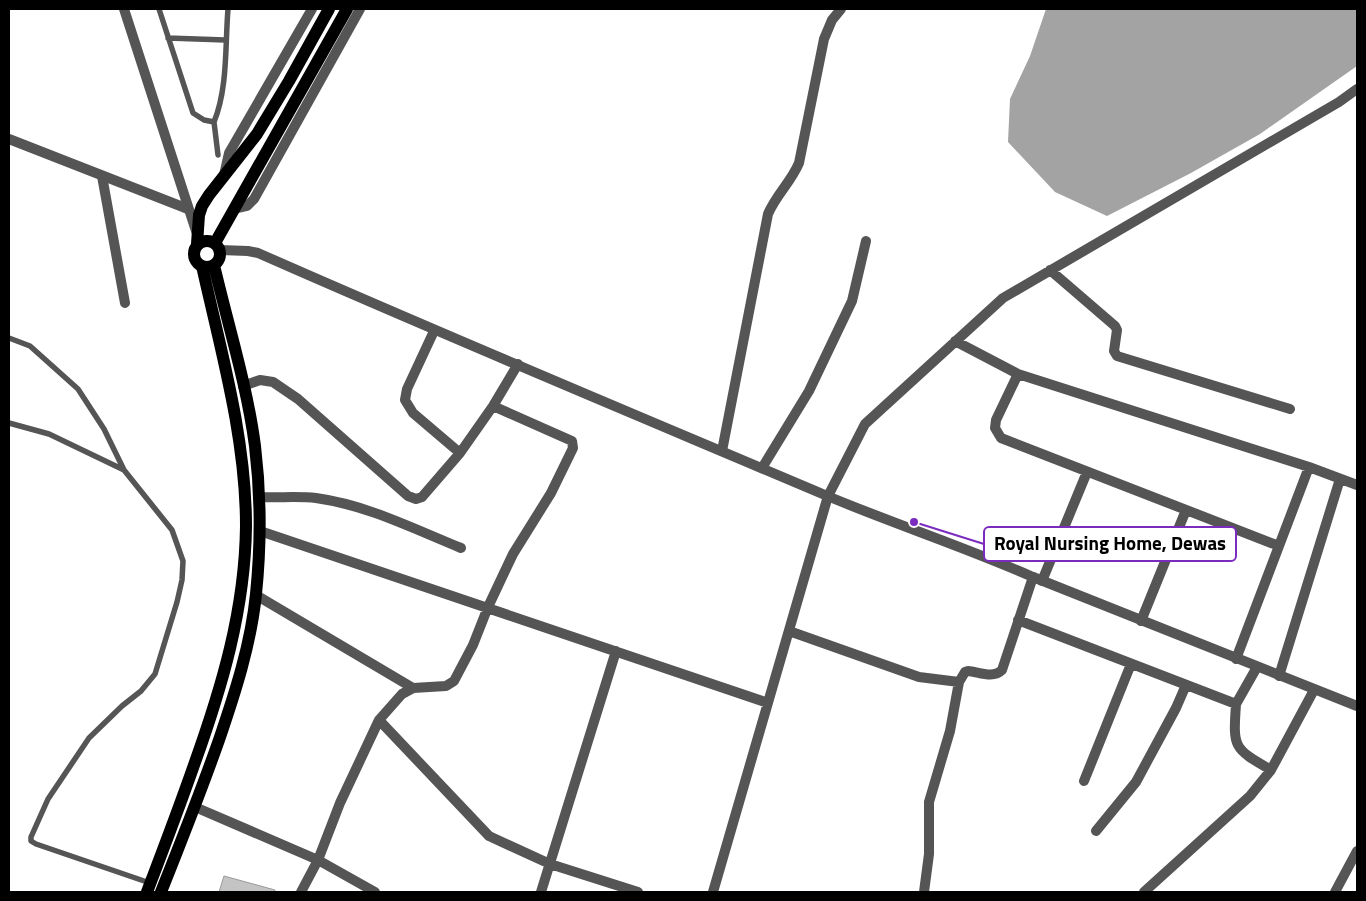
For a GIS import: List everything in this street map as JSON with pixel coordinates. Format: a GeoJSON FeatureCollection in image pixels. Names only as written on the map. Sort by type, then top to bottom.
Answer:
{"type":"FeatureCollection","features":[{"type":"Feature","properties":{"kind":"main road"},"geometry":{"type":"LineString","coordinates":[[324,11],[289,81],[257,134],[202,206],[194,250],[196,262],[208,266],[218,260],[217,247],[234,209],[347,9]]}},
{"type":"Feature","properties":{"kind":"main road"},"geometry":{"type":"LineString","coordinates":[[197,240],[209,240],[217,247]]}},
{"type":"Feature","properties":{"kind":"main road"},"geometry":{"type":"LineString","coordinates":[[161,892],[196,807],[234,696],[245,655],[256,595],[260,531],[254,446],[243,386],[208,266]]}},
{"type":"Feature","properties":{"kind":"main road"},"geometry":{"type":"LineString","coordinates":[[148,888],[216,703],[231,648],[242,587],[246,526],[242,464],[208,266]]}},
{"type":"Feature","properties":{"kind":"street"},"geometry":{"type":"LineString","coordinates":[[124,9],[197,240]]}},
{"type":"Feature","properties":{"kind":"street"},"geometry":{"type":"LineString","coordinates":[[224,176],[232,146],[312,9]]}},
{"type":"Feature","properties":{"kind":"street"},"geometry":{"type":"LineString","coordinates":[[234,209],[247,206],[254,199],[360,9]]}},
{"type":"Feature","properties":{"kind":"street"},"geometry":{"type":"LineString","coordinates":[[722,451],[768,214],[773,202],[790,180],[799,163],[824,39],[832,20],[841,9]]}},
{"type":"Feature","properties":{"kind":"street"},"geometry":{"type":"LineString","coordinates":[[713,892],[828,496],[865,424],[1003,298],[1339,102],[1357,89]]}},
{"type":"Feature","properties":{"kind":"street"},"geometry":{"type":"LineString","coordinates":[[9,139],[188,209]]}},
{"type":"Feature","properties":{"kind":"street"},"geometry":{"type":"LineString","coordinates":[[102,176],[125,302]]}},
{"type":"Feature","properties":{"kind":"street"},"geometry":{"type":"LineString","coordinates":[[762,468],[809,391],[852,301],[866,241]]}},
{"type":"Feature","properties":{"kind":"street"},"geometry":{"type":"LineString","coordinates":[[217,247],[258,253],[434,330],[828,496],[994,560],[1141,621],[1357,706]]}},
{"type":"Feature","properties":{"kind":"street"},"geometry":{"type":"LineString","coordinates":[[1050,270],[1116,326],[1114,352],[1117,356],[1290,409]]}},
{"type":"Feature","properties":{"kind":"street"},"geometry":{"type":"LineString","coordinates":[[434,330],[407,389],[405,400],[413,413],[460,454]]}},
{"type":"Feature","properties":{"kind":"street"},"geometry":{"type":"LineString","coordinates":[[955,341],[1018,374],[1309,467],[1357,485]]}},
{"type":"Feature","properties":{"kind":"street"},"geometry":{"type":"LineString","coordinates":[[243,386],[260,380],[273,382],[298,399],[408,496],[416,499],[422,497],[460,454],[494,406],[518,364]]}},
{"type":"Feature","properties":{"kind":"street"},"geometry":{"type":"LineString","coordinates":[[1018,374],[996,420],[995,428],[1001,438],[1279,546]]}},
{"type":"Feature","properties":{"kind":"street"},"geometry":{"type":"LineString","coordinates":[[301,892],[318,860],[340,804],[379,720],[402,694],[413,688],[446,686],[454,681],[473,645],[488,607],[513,554],[551,493],[572,448],[572,441],[494,406]]}},
{"type":"Feature","properties":{"kind":"street"},"geometry":{"type":"LineString","coordinates":[[1236,659],[1309,467]]}},
{"type":"Feature","properties":{"kind":"street"},"geometry":{"type":"LineString","coordinates":[[924,892],[929,854],[929,802],[950,731],[959,682],[965,672],[968,671],[994,675],[1002,670],[1018,620],[1087,472]]}},
{"type":"Feature","properties":{"kind":"street"},"geometry":{"type":"LineString","coordinates":[[1279,676],[1340,479]]}},
{"type":"Feature","properties":{"kind":"street"},"geometry":{"type":"LineString","coordinates":[[259,497],[314,498],[341,503],[372,512],[461,548]]}},
{"type":"Feature","properties":{"kind":"street"},"geometry":{"type":"LineString","coordinates":[[1141,621],[1186,510]]}},
{"type":"Feature","properties":{"kind":"street"},"geometry":{"type":"LineString","coordinates":[[260,531],[768,703]]}},
{"type":"Feature","properties":{"kind":"street"},"geometry":{"type":"LineString","coordinates":[[256,595],[413,688]]}},
{"type":"Feature","properties":{"kind":"street"},"geometry":{"type":"LineString","coordinates":[[1018,620],[1236,704]]}},
{"type":"Feature","properties":{"kind":"street"},"geometry":{"type":"LineString","coordinates":[[789,631],[919,677],[959,682]]}},
{"type":"Feature","properties":{"kind":"street"},"geometry":{"type":"LineString","coordinates":[[541,892],[616,651]]}},
{"type":"Feature","properties":{"kind":"street"},"geometry":{"type":"LineString","coordinates":[[1084,781],[1131,664]]}},
{"type":"Feature","properties":{"kind":"street"},"geometry":{"type":"LineString","coordinates":[[1257,667],[1236,704],[1234,733],[1236,743],[1244,754],[1271,770]]}},
{"type":"Feature","properties":{"kind":"street"},"geometry":{"type":"LineString","coordinates":[[1096,831],[1136,782],[1176,708],[1186,685]]}},
{"type":"Feature","properties":{"kind":"street"},"geometry":{"type":"LineString","coordinates":[[1144,892],[1250,796],[1271,770],[1314,690]]}},
{"type":"Feature","properties":{"kind":"street"},"geometry":{"type":"LineString","coordinates":[[379,720],[489,836],[550,864],[638,892]]}},
{"type":"Feature","properties":{"kind":"street"},"geometry":{"type":"LineString","coordinates":[[196,807],[318,860],[375,892]]}},
{"type":"Feature","properties":{"kind":"street"},"geometry":{"type":"LineString","coordinates":[[1335,892],[1357,850]]}},
{"type":"Feature","properties":{"kind":"lane"},"geometry":{"type":"LineString","coordinates":[[159,9],[193,113],[204,120],[214,122]]}},
{"type":"Feature","properties":{"kind":"lane"},"geometry":{"type":"LineString","coordinates":[[218,155],[214,122],[220,107],[228,9]]}},
{"type":"Feature","properties":{"kind":"lane"},"geometry":{"type":"LineString","coordinates":[[168,38],[225,40]]}},
{"type":"Feature","properties":{"kind":"lane"},"geometry":{"type":"LineString","coordinates":[[9,338],[30,346],[78,389],[104,429],[124,470],[172,530],[183,561],[182,580],[155,674],[141,691],[122,706],[89,738],[48,799],[31,837],[31,841],[36,844],[148,888]]}},
{"type":"Feature","properties":{"kind":"lane"},"geometry":{"type":"LineString","coordinates":[[9,423],[49,434],[124,470]]}},
{"type":"Feature","properties":{"kind":"shaded area"},"geometry":{"type":"Polygon","coordinates":[[[1046,9],[1357,9],[1357,66],[1260,134],[1191,173],[1107,216],[1055,192],[1008,142],[1010,99],[1030,56],[1046,9]]]}},
{"type":"Feature","properties":{"kind":"building"},"geometry":{"type":"Polygon","coordinates":[[[224,876],[275,890],[275,892],[219,892],[224,876]]]}},
{"type":"Feature","properties":{"kind":"place","name":"Royal Nursing Home, Dewas"},"geometry":{"type":"Point","coordinates":[914,522]}}]}
